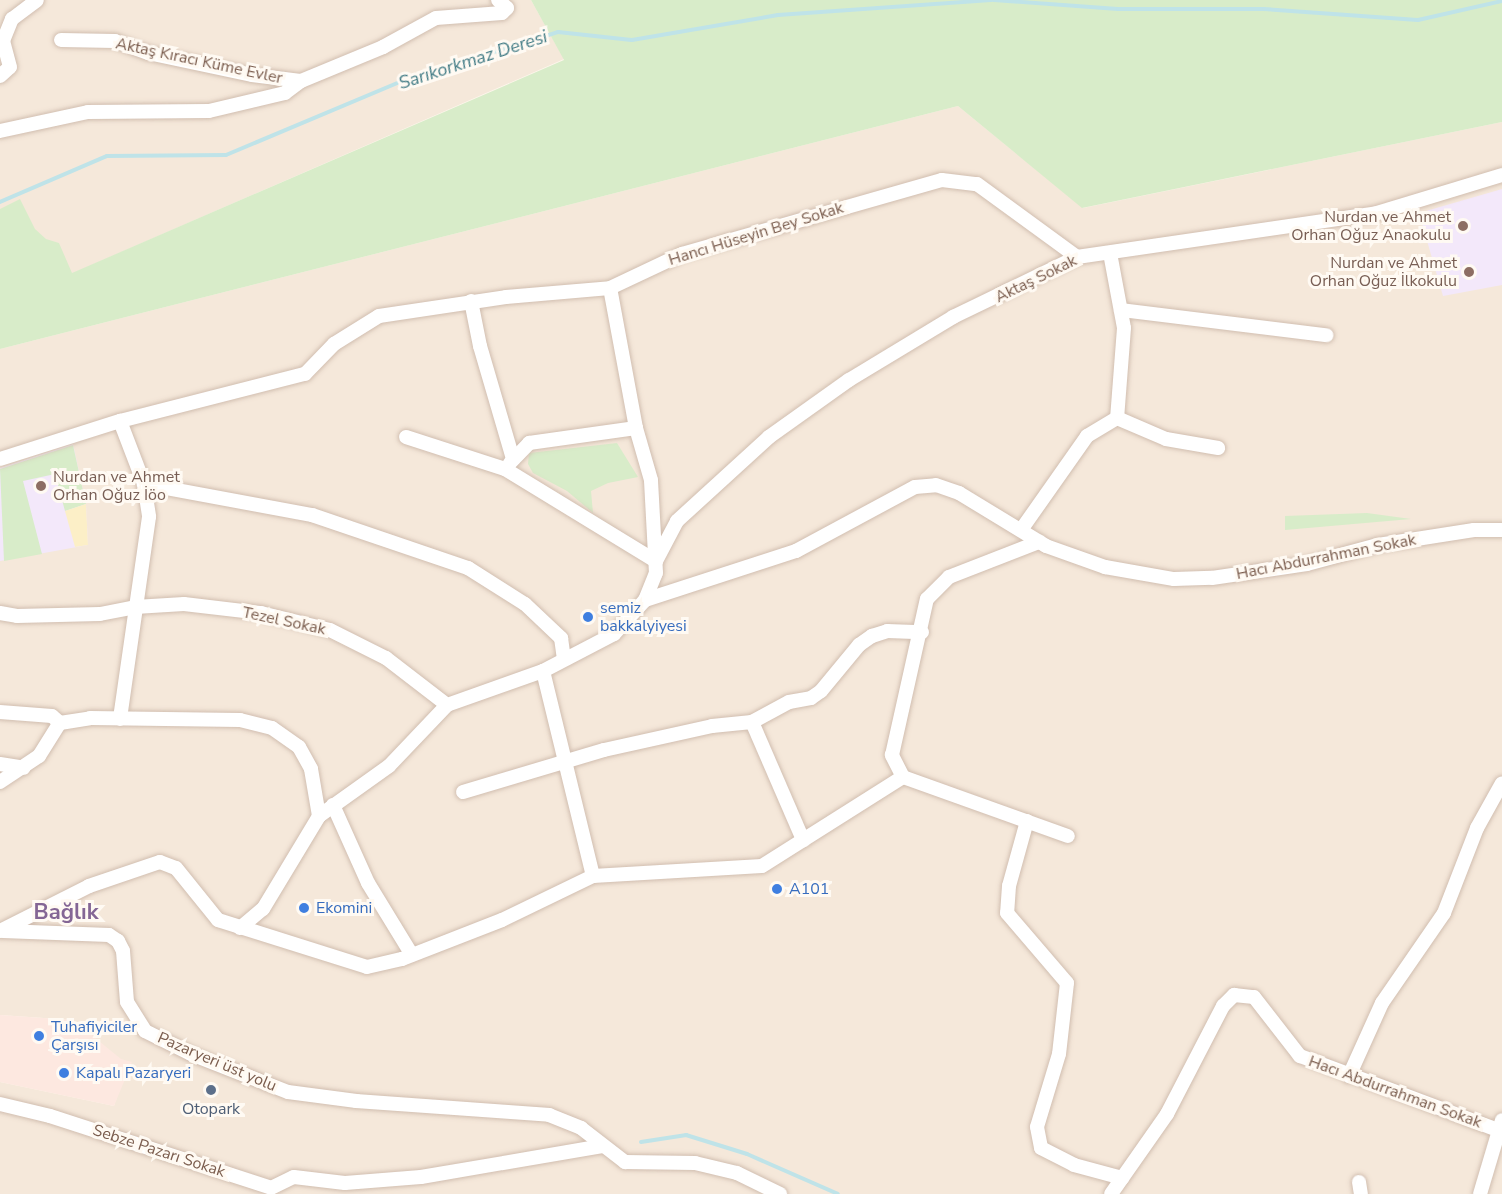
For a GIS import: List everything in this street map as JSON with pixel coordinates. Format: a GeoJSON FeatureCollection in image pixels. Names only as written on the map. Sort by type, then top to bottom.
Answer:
{"type":"FeatureCollection","features":[{"type":"Feature","properties":{"kind":"street"},"geometry":{"type":"LineString","coordinates":[[0,76],[10,67],[3,41],[12,19],[37,0]]}},
{"type":"Feature","properties":{"kind":"street","name":"Aktaş Kıracı Küme Evler"},"geometry":{"type":"LineString","coordinates":[[0,131],[88,112],[210,111],[285,93],[301,81],[383,47],[436,18],[502,13],[507,8],[498,0]]}},
{"type":"Feature","properties":{"kind":"street","name":"Aktaş Kıracı Küme Evler"},"geometry":{"type":"LineString","coordinates":[[61,40],[115,41],[148,53],[252,75],[301,81]]}},
{"type":"Feature","properties":{"kind":"street","name":"Aktaş Sokak"},"geometry":{"type":"LineString","coordinates":[[656,561],[677,520],[769,437],[849,380],[953,317],[1077,257],[1377,213],[1502,175]]}},
{"type":"Feature","properties":{"kind":"street","name":"Hancı Hüseyin Bey Sokak"},"geometry":{"type":"LineString","coordinates":[[120,421],[306,374],[334,344],[379,316],[471,302],[610,288],[682,254],[942,180],[977,184],[1077,257]]}},
{"type":"Feature","properties":{"kind":"street"},"geometry":{"type":"LineString","coordinates":[[1110,253],[1124,328],[1117,418]]}},
{"type":"Feature","properties":{"kind":"street"},"geometry":{"type":"LineString","coordinates":[[610,288],[636,428],[651,480],[656,573],[645,600]]}},
{"type":"Feature","properties":{"kind":"street"},"geometry":{"type":"LineString","coordinates":[[471,302],[509,464]]}},
{"type":"Feature","properties":{"kind":"street"},"geometry":{"type":"LineString","coordinates":[[1121,310],[1326,335]]}},
{"type":"Feature","properties":{"kind":"street"},"geometry":{"type":"LineString","coordinates":[[1117,418],[1166,439],[1218,448]]}},
{"type":"Feature","properties":{"kind":"street"},"geometry":{"type":"LineString","coordinates":[[1021,530],[1087,436],[1117,418]]}},
{"type":"Feature","properties":{"kind":"street"},"geometry":{"type":"LineString","coordinates":[[0,459],[120,421],[144,484],[149,517],[120,719]]}},
{"type":"Feature","properties":{"kind":"street"},"geometry":{"type":"LineString","coordinates":[[509,464],[529,443],[636,428]]}},
{"type":"Feature","properties":{"kind":"street"},"geometry":{"type":"LineString","coordinates":[[406,437],[509,464],[656,561]]}},
{"type":"Feature","properties":{"kind":"street"},"geometry":{"type":"LineString","coordinates":[[144,484],[312,514],[468,568],[525,604],[561,638],[564,659]]}},
{"type":"Feature","properties":{"kind":"street","name":"Hacı Abdurrahman Sokak"},"geometry":{"type":"LineString","coordinates":[[240,928],[263,909],[319,816],[389,766],[447,705],[543,671],[614,634],[645,600],[796,551],[915,487],[936,485],[959,493],[1039,542],[1105,567],[1184,579],[1307,564],[1378,545],[1457,532],[1502,530]]}},
{"type":"Feature","properties":{"kind":"street"},"geometry":{"type":"LineString","coordinates":[[1039,542],[949,577],[927,599],[892,755],[903,777],[1068,836]]}},
{"type":"Feature","properties":{"kind":"street","name":"Tezel Sokak"},"geometry":{"type":"LineString","coordinates":[[0,612],[17,616],[100,614],[135,606],[184,604],[261,613],[330,630],[386,658],[447,705]]}},
{"type":"Feature","properties":{"kind":"street"},"geometry":{"type":"LineString","coordinates":[[463,792],[565,761],[666,735],[752,722],[789,702],[811,698],[821,691],[859,645],[872,636],[896,630],[921,632]]}},
{"type":"Feature","properties":{"kind":"street"},"geometry":{"type":"LineString","coordinates":[[543,671],[593,876]]}},
{"type":"Feature","properties":{"kind":"street"},"geometry":{"type":"LineString","coordinates":[[0,712],[52,716],[60,723]]}},
{"type":"Feature","properties":{"kind":"street"},"geometry":{"type":"LineString","coordinates":[[0,782],[39,756],[60,723],[90,718],[240,720],[272,728],[299,747],[311,769],[319,816]]}},
{"type":"Feature","properties":{"kind":"street"},"geometry":{"type":"LineString","coordinates":[[752,722],[803,840]]}},
{"type":"Feature","properties":{"kind":"street"},"geometry":{"type":"LineString","coordinates":[[0,764],[24,768]]}},
{"type":"Feature","properties":{"kind":"street"},"geometry":{"type":"LineString","coordinates":[[0,931],[89,886],[160,862],[176,868],[218,920],[367,967],[412,955],[502,920],[593,876],[762,866],[903,777]]}},
{"type":"Feature","properties":{"kind":"street"},"geometry":{"type":"LineString","coordinates":[[1349,1076],[1382,1003],[1444,913],[1478,828],[1502,783]]}},
{"type":"Feature","properties":{"kind":"street"},"geometry":{"type":"LineString","coordinates":[[333,806],[368,884],[412,955]]}},
{"type":"Feature","properties":{"kind":"street"},"geometry":{"type":"LineString","coordinates":[[1027,821],[1009,886],[1007,913],[1066,983],[1067,1004],[1059,1054],[1037,1126],[1041,1148],[1074,1165],[1122,1178]]}},
{"type":"Feature","properties":{"kind":"street","name":"Pazaryeri üst yolu"},"geometry":{"type":"LineString","coordinates":[[0,931],[109,935],[118,941],[123,951],[127,1002],[145,1031],[191,1054],[288,1092],[356,1101],[549,1115],[581,1128],[625,1162],[695,1163],[737,1173],[780,1194]]}},
{"type":"Feature","properties":{"kind":"street","name":"Hacı Abdurrahman Sokak"},"geometry":{"type":"LineString","coordinates":[[1111,1194],[1167,1114],[1223,1006],[1234,995],[1254,997],[1300,1056],[1349,1076],[1500,1125]]}},
{"type":"Feature","properties":{"kind":"street","name":"Sebze Pazarı Sokak"},"geometry":{"type":"LineString","coordinates":[[0,1104],[50,1116],[271,1188],[294,1177],[345,1183],[421,1177],[602,1146]]}},
{"type":"Feature","properties":{"kind":"street"},"geometry":{"type":"LineString","coordinates":[[1480,1194],[1500,1125]]}},
{"type":"Feature","properties":{"kind":"shaded area"},"geometry":{"type":"Polygon","coordinates":[[[0,0],[531,0],[564,59],[0,305],[0,0]]]}},
{"type":"Feature","properties":{"kind":"shaded area"},"geometry":{"type":"Polygon","coordinates":[[[958,106],[1083,208],[1502,122],[1502,1194],[0,1194],[0,1082],[114,1106],[127,1065],[73,1020],[0,1015],[0,349],[958,106]]]}},
{"type":"Feature","properties":{"kind":"shaded area","name":"Nurdan ve Ahmet Orhan Oğuz Anaokulu"},"geometry":{"type":"Polygon","coordinates":[[[1502,189],[1502,285],[1443,296],[1419,213],[1502,189]]]}},
{"type":"Feature","properties":{"kind":"shaded area","name":"Nurdan ve Ahmet Orhan Oğuz İöo"},"geometry":{"type":"Polygon","coordinates":[[[73,444],[86,504],[88,545],[0,561],[0,468],[73,444]]]}},
{"type":"Feature","properties":{"kind":"shaded area"},"geometry":{"type":"Polygon","coordinates":[[[0,1015],[73,1020],[121,1059],[132,1062],[114,1106],[0,1082],[0,1015]]]}},
{"type":"Feature","properties":{"kind":"green space"},"geometry":{"type":"Polygon","coordinates":[[[531,0],[1502,0],[1502,122],[1082,208],[958,106],[0,349],[0,209],[20,199],[35,229],[46,239],[59,243],[72,273],[564,60],[531,0]]]}},
{"type":"Feature","properties":{"kind":"green space"},"geometry":{"type":"Polygon","coordinates":[[[617,443],[638,477],[608,483],[591,491],[593,513],[567,491],[533,473],[528,464],[529,453],[617,443]]]}},
{"type":"Feature","properties":{"kind":"green space"},"geometry":{"type":"Polygon","coordinates":[[[73,445],[86,504],[65,511],[55,474],[23,481],[42,554],[4,561],[0,469],[73,445]]]}},
{"type":"Feature","properties":{"kind":"green space"},"geometry":{"type":"Polygon","coordinates":[[[1367,513],[1411,519],[1285,530],[1285,516],[1367,513]]]}},
{"type":"Feature","properties":{"kind":"sand"},"geometry":{"type":"Polygon","coordinates":[[[86,504],[88,545],[75,547],[65,511],[86,504]]]}},
{"type":"Feature","properties":{"kind":"waterway","name":"Sarıkorkmaz Deresi"},"geometry":{"type":"LineString","coordinates":[[0,202],[107,156],[226,155],[402,81],[558,32],[632,40],[778,15],[994,0],[1118,9],[1264,9],[1418,20],[1502,1]]}},
{"type":"Feature","properties":{"kind":"waterway"},"geometry":{"type":"LineString","coordinates":[[641,1142],[686,1135],[747,1154],[838,1194]]}},
{"type":"Feature","properties":{"kind":"place","name":"Nurdan ve Ahmet Orhan Oğuz Anaokulu"},"geometry":{"type":"Point","coordinates":[1463,226]}},
{"type":"Feature","properties":{"kind":"place","name":"Nurdan ve Ahmet Orhan Oğuz İlkokulu"},"geometry":{"type":"Point","coordinates":[1469,272]}},
{"type":"Feature","properties":{"kind":"place","name":"Nurdan ve Ahmet Orhan Oğuz İöo"},"geometry":{"type":"Point","coordinates":[41,486]}},
{"type":"Feature","properties":{"kind":"place","name":"semiz bakkalyiyesi"},"geometry":{"type":"Point","coordinates":[588,617]}},
{"type":"Feature","properties":{"kind":"place","name":"A101"},"geometry":{"type":"Point","coordinates":[777,889]}},
{"type":"Feature","properties":{"kind":"place","name":"Ekomini"},"geometry":{"type":"Point","coordinates":[304,908]}},
{"type":"Feature","properties":{"kind":"place","name":"Tuhafiyiciler Çarşısı"},"geometry":{"type":"Point","coordinates":[39,1036]}},
{"type":"Feature","properties":{"kind":"place","name":"Kapalı Pazaryeri"},"geometry":{"type":"Point","coordinates":[64,1073]}},
{"type":"Feature","properties":{"kind":"place","name":"Otopark"},"geometry":{"type":"Point","coordinates":[211,1090]}},
{"type":"Feature","properties":{"kind":"district","name":"Bağlık"},"geometry":{"type":"Point","coordinates":[66,913]}}]}
